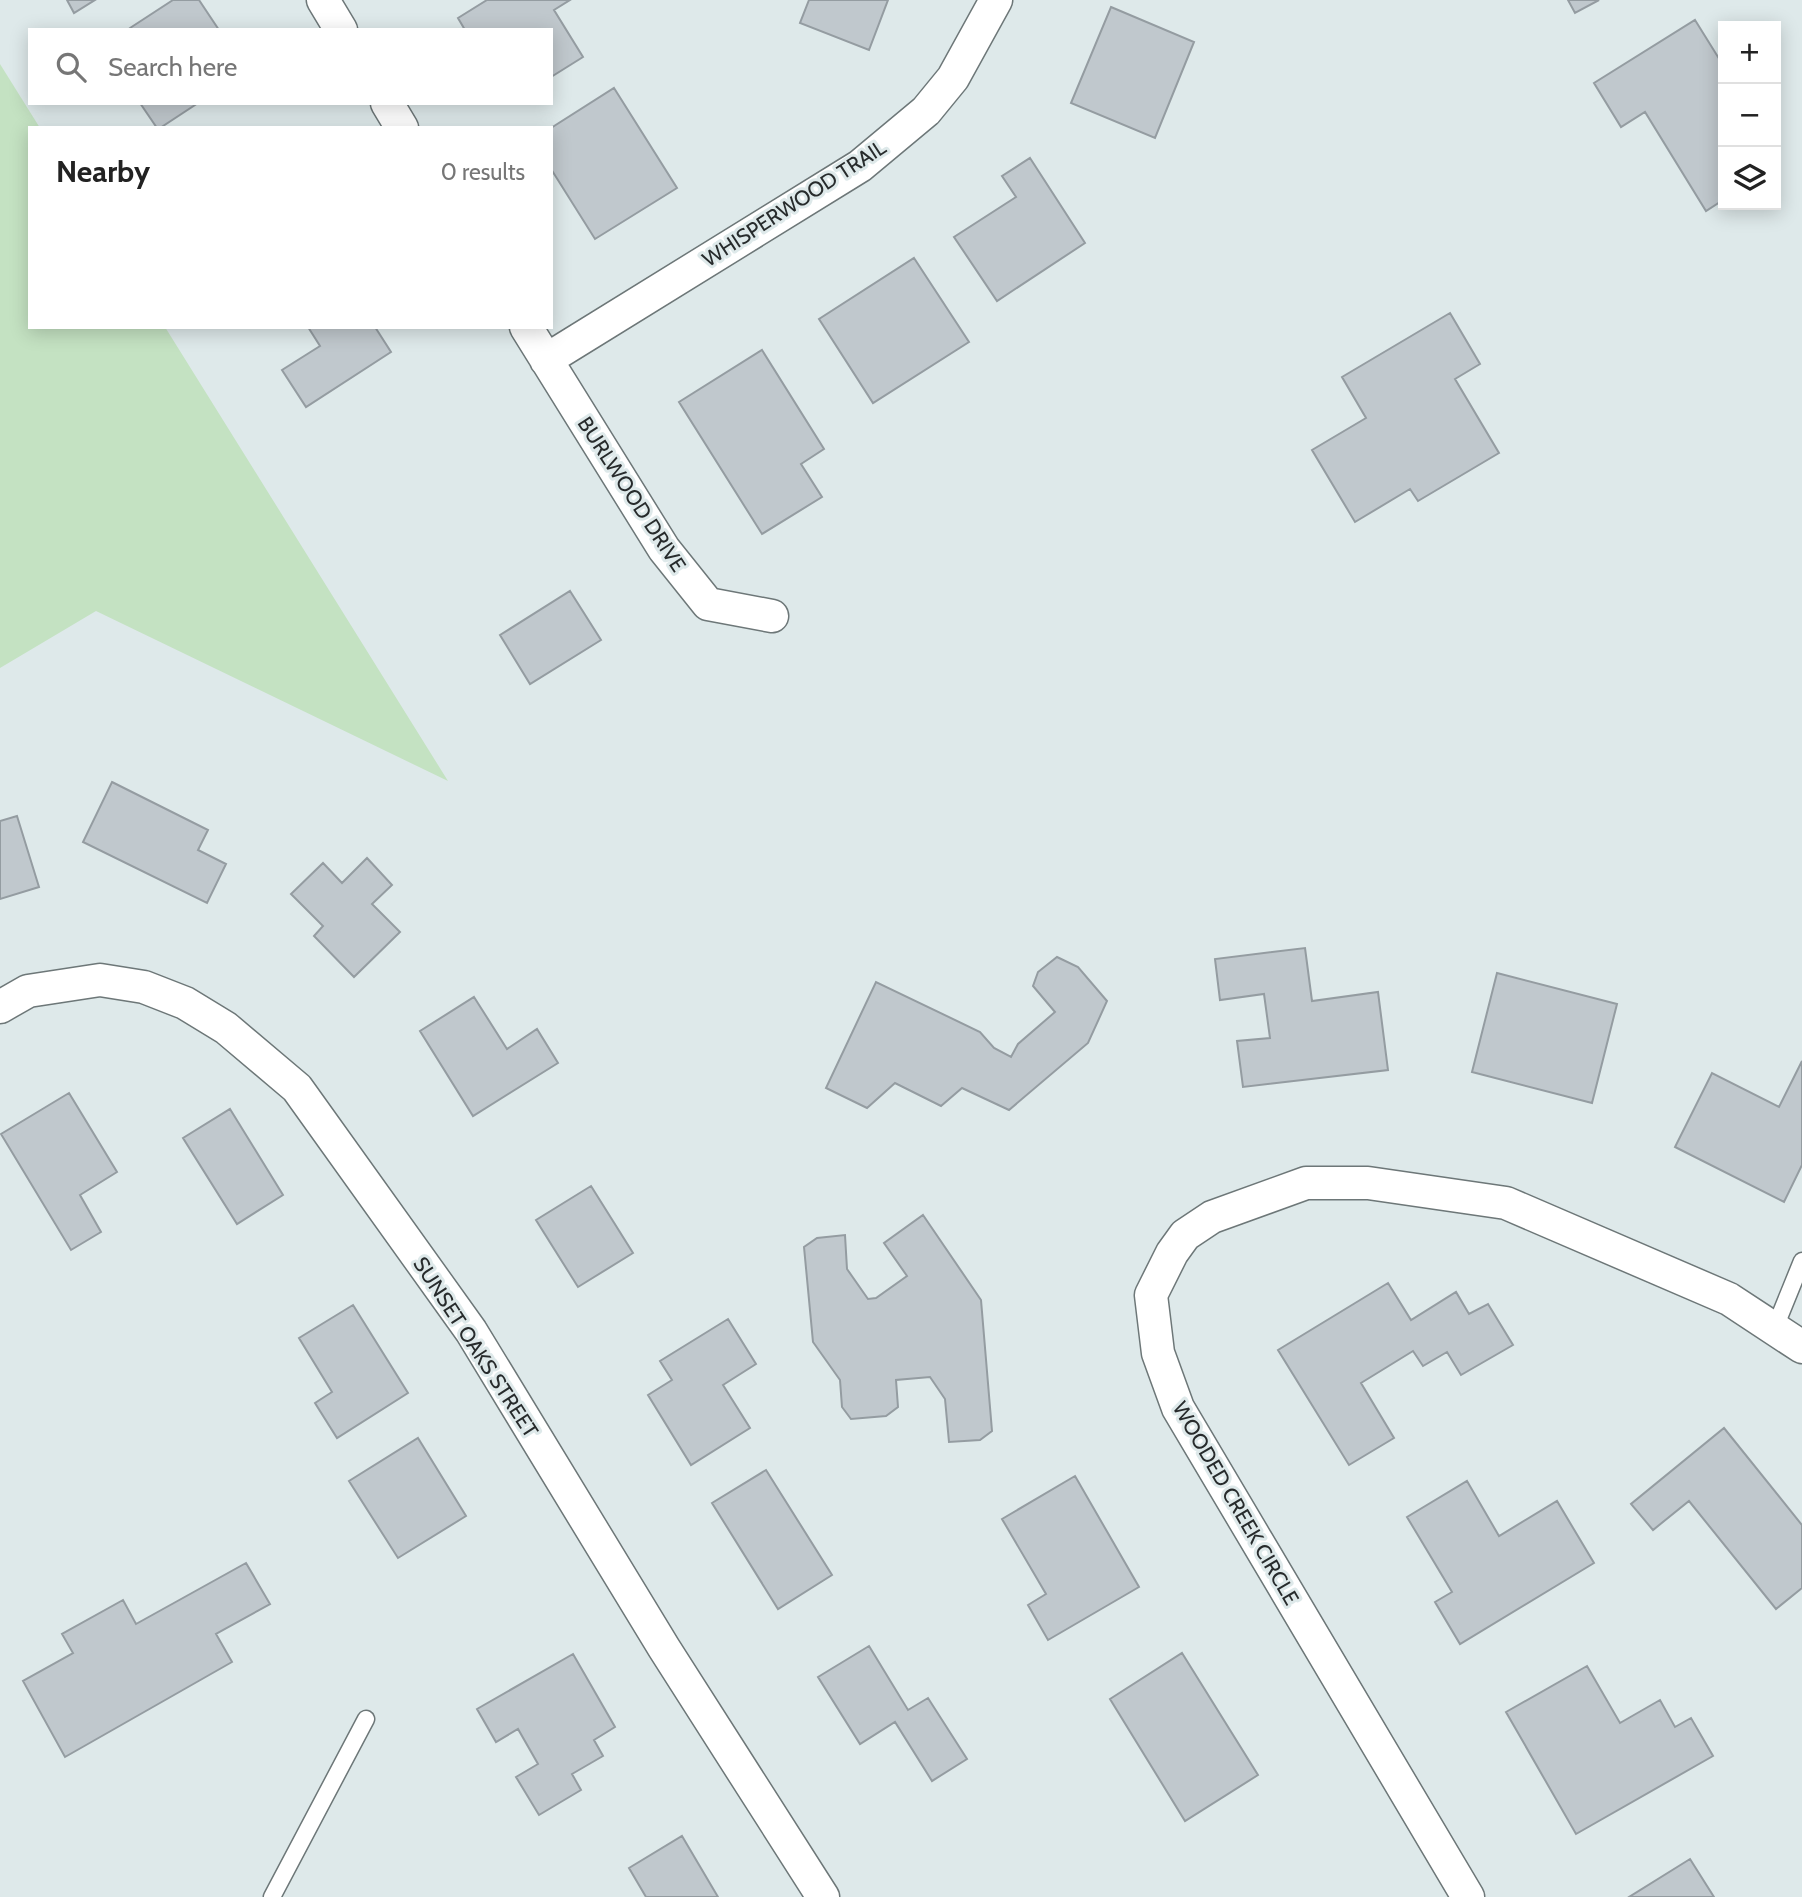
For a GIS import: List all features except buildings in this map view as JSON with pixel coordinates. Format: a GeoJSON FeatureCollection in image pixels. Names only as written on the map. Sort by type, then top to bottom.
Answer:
{"type":"FeatureCollection","features":[{"type":"Feature","properties":{"kind":"street"},"geometry":{"type":"LineString","coordinates":[[323,0],[340,28]]}},
{"type":"Feature","properties":{"kind":"street","name":"WHISPERWOOD TRAIL"},"geometry":{"type":"LineString","coordinates":[[546,360],[860,166],[933,103],[953,78],[996,0]]}},
{"type":"Feature","properties":{"kind":"street"},"geometry":{"type":"LineString","coordinates":[[388,105],[401,126]]}},
{"type":"Feature","properties":{"kind":"street","name":"BURLWOOD DRIVE"},"geometry":{"type":"LineString","coordinates":[[527,329],[664,549],[708,604],[772,616]]}},
{"type":"Feature","properties":{"kind":"street","name":"SUNSET OAKS STREET"},"geometry":{"type":"LineString","coordinates":[[0,1007],[28,991],[100,980],[144,987],[185,1003],[226,1028],[297,1088],[471,1331],[664,1648],[824,1897]]}},
{"type":"Feature","properties":{"kind":"street","name":"WOODED CREEK CIRCLE"},"geometry":{"type":"LineString","coordinates":[[1468,1897],[1178,1408],[1158,1353],[1151,1295],[1172,1253],[1185,1235],[1213,1217],[1306,1183],[1368,1183],[1506,1203],[1729,1299],[1802,1347]]}},
{"type":"Feature","properties":{"kind":"lane"},"geometry":{"type":"LineString","coordinates":[[1774,1330],[1802,1261]]}},
{"type":"Feature","properties":{"kind":"lane"},"geometry":{"type":"LineString","coordinates":[[272,1897],[366,1719]]}},
{"type":"Feature","properties":{"kind":"green space"},"geometry":{"type":"Polygon","coordinates":[[[0,64],[39,126],[28,126],[28,329],[166,329],[448,781],[96,611],[0,668],[0,64]]]}}]}
